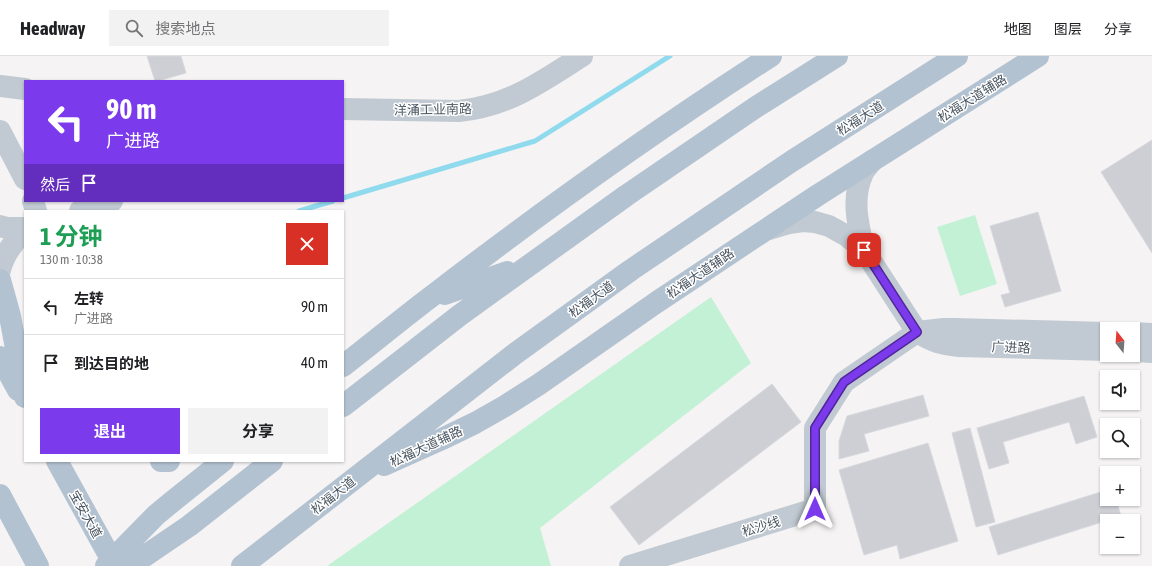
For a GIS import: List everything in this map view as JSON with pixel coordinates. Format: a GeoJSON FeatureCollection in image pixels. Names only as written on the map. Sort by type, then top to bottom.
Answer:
{"type":"FeatureCollection","features":[{"type":"Feature","properties":{"kind":"main road"},"geometry":{"type":"LineString","coordinates":[[344,365],[550,208],[715,92],[771,56]]}},
{"type":"Feature","properties":{"kind":"main road"},"geometry":{"type":"LineString","coordinates":[[344,405],[460,315],[634,191],[756,107],[836,56]]}},
{"type":"Feature","properties":{"kind":"main road","name":"松福大道"},"geometry":{"type":"LineString","coordinates":[[242,566],[516,352],[631,270],[792,160],[957,56]]}},
{"type":"Feature","properties":{"kind":"main road","name":"松福大道辅路"},"geometry":{"type":"LineString","coordinates":[[355,477],[442,439],[505,406],[764,231],[1038,56]]}},
{"type":"Feature","properties":{"kind":"main road"},"geometry":{"type":"LineString","coordinates":[[424,303],[513,270],[543,256]]}},
{"type":"Feature","properties":{"kind":"main road"},"geometry":{"type":"LineString","coordinates":[[0,280],[10,316],[24,391]]}},
{"type":"Feature","properties":{"kind":"main road"},"geometry":{"type":"LineString","coordinates":[[0,357],[24,401]]}},
{"type":"Feature","properties":{"kind":"main road","name":"宝安大道"},"geometry":{"type":"LineString","coordinates":[[58,462],[116,565]]}},
{"type":"Feature","properties":{"kind":"main road"},"geometry":{"type":"LineString","coordinates":[[116,565],[156,515],[222,462]]}},
{"type":"Feature","properties":{"kind":"main road"},"geometry":{"type":"LineString","coordinates":[[116,565],[189,526],[271,462]]}},
{"type":"Feature","properties":{"kind":"main road"},"geometry":{"type":"LineString","coordinates":[[0,495],[38,566]]}},
{"type":"Feature","properties":{"kind":"main road"},"geometry":{"type":"LineString","coordinates":[[262,566],[266,556],[276,540]]}},
{"type":"Feature","properties":{"kind":"street","name":"洋涌工业南路"},"geometry":{"type":"LineString","coordinates":[[344,109],[474,110],[520,94],[582,56]]}},
{"type":"Feature","properties":{"kind":"street"},"geometry":{"type":"LineString","coordinates":[[0,86],[24,89]]}},
{"type":"Feature","properties":{"kind":"street"},"geometry":{"type":"LineString","coordinates":[[0,132],[24,178]]}},
{"type":"Feature","properties":{"kind":"street"},"geometry":{"type":"LineString","coordinates":[[864,250],[859,230],[856,198],[858,185],[863,172],[872,161]]}},
{"type":"Feature","properties":{"kind":"street"},"geometry":{"type":"LineString","coordinates":[[83,210],[109,202]]}},
{"type":"Feature","properties":{"kind":"street"},"geometry":{"type":"LineString","coordinates":[[764,231],[803,220],[816,222],[829,226],[847,236],[864,250]]}},
{"type":"Feature","properties":{"kind":"street"},"geometry":{"type":"LineString","coordinates":[[0,226],[7,228],[24,228]]}},
{"type":"Feature","properties":{"kind":"street"},"geometry":{"type":"LineString","coordinates":[[0,270],[5,255],[24,232]]}},
{"type":"Feature","properties":{"kind":"street","name":"广进路"},"geometry":{"type":"LineString","coordinates":[[864,250],[917,332],[929,340],[959,346],[1100,350]]}},
{"type":"Feature","properties":{"kind":"street","name":"广进路"},"geometry":{"type":"LineString","coordinates":[[917,332],[956,329],[1100,333]]}},
{"type":"Feature","properties":{"kind":"street","name":"松沙线"},"geometry":{"type":"LineString","coordinates":[[630,566],[815,509],[815,428],[844,382],[917,332]]}},
{"type":"Feature","properties":{"kind":"street"},"geometry":{"type":"LineString","coordinates":[[1140,334],[1152,334]]}},
{"type":"Feature","properties":{"kind":"street"},"geometry":{"type":"LineString","coordinates":[[1140,351],[1152,352]]}},
{"type":"Feature","properties":{"kind":"green space"},"geometry":{"type":"Polygon","coordinates":[[[975,215],[997,284],[960,296],[937,227],[975,215]]]}},
{"type":"Feature","properties":{"kind":"green space"},"geometry":{"type":"Polygon","coordinates":[[[711,297],[751,363],[540,528],[551,566],[327,566],[711,297]]]}},
{"type":"Feature","properties":{"kind":"building"},"geometry":{"type":"Polygon","coordinates":[[[147,56],[181,56],[186,73],[162,80],[155,80],[147,56]]]}},
{"type":"Feature","properties":{"kind":"building"},"geometry":{"type":"Polygon","coordinates":[[[1152,140],[1152,253],[1101,172],[1152,140]]]}},
{"type":"Feature","properties":{"kind":"building"},"geometry":{"type":"Polygon","coordinates":[[[1038,212],[1061,291],[1005,307],[1001,295],[1010,293],[990,226],[1038,212]]]}},
{"type":"Feature","properties":{"kind":"building"},"geometry":{"type":"Polygon","coordinates":[[[772,384],[801,422],[639,545],[610,507],[772,384]]]}},
{"type":"Feature","properties":{"kind":"building"},"geometry":{"type":"Polygon","coordinates":[[[923,395],[929,416],[864,434],[869,451],[839,459],[839,441],[847,416],[923,395]]]}},
{"type":"Feature","properties":{"kind":"building"},"geometry":{"type":"Polygon","coordinates":[[[1084,396],[1097,437],[1076,444],[1069,422],[1003,442],[1009,463],[989,469],[977,428],[1084,396]]]}},
{"type":"Feature","properties":{"kind":"building"},"geometry":{"type":"Polygon","coordinates":[[[970,428],[995,522],[976,527],[952,433],[970,428]]]}},
{"type":"Feature","properties":{"kind":"building"},"geometry":{"type":"Polygon","coordinates":[[[928,443],[958,541],[900,559],[897,545],[864,555],[839,470],[928,443]]]}},
{"type":"Feature","properties":{"kind":"building"},"geometry":{"type":"Polygon","coordinates":[[[1100,492],[1100,506],[1118,506],[1120,514],[1100,514],[1100,523],[998,555],[989,527],[1100,492]]]}},
{"type":"Feature","properties":{"kind":"waterway"},"geometry":{"type":"LineString","coordinates":[[344,198],[535,141],[670,56]]}},
{"type":"Feature","properties":{"kind":"waterway"},"geometry":{"type":"LineString","coordinates":[[302,210],[330,202]]}},
{"type":"Feature","properties":{"kind":"route"},"geometry":{"type":"LineString","coordinates":[[815,509],[815,428],[844,382],[917,332],[864,250]]}}]}
